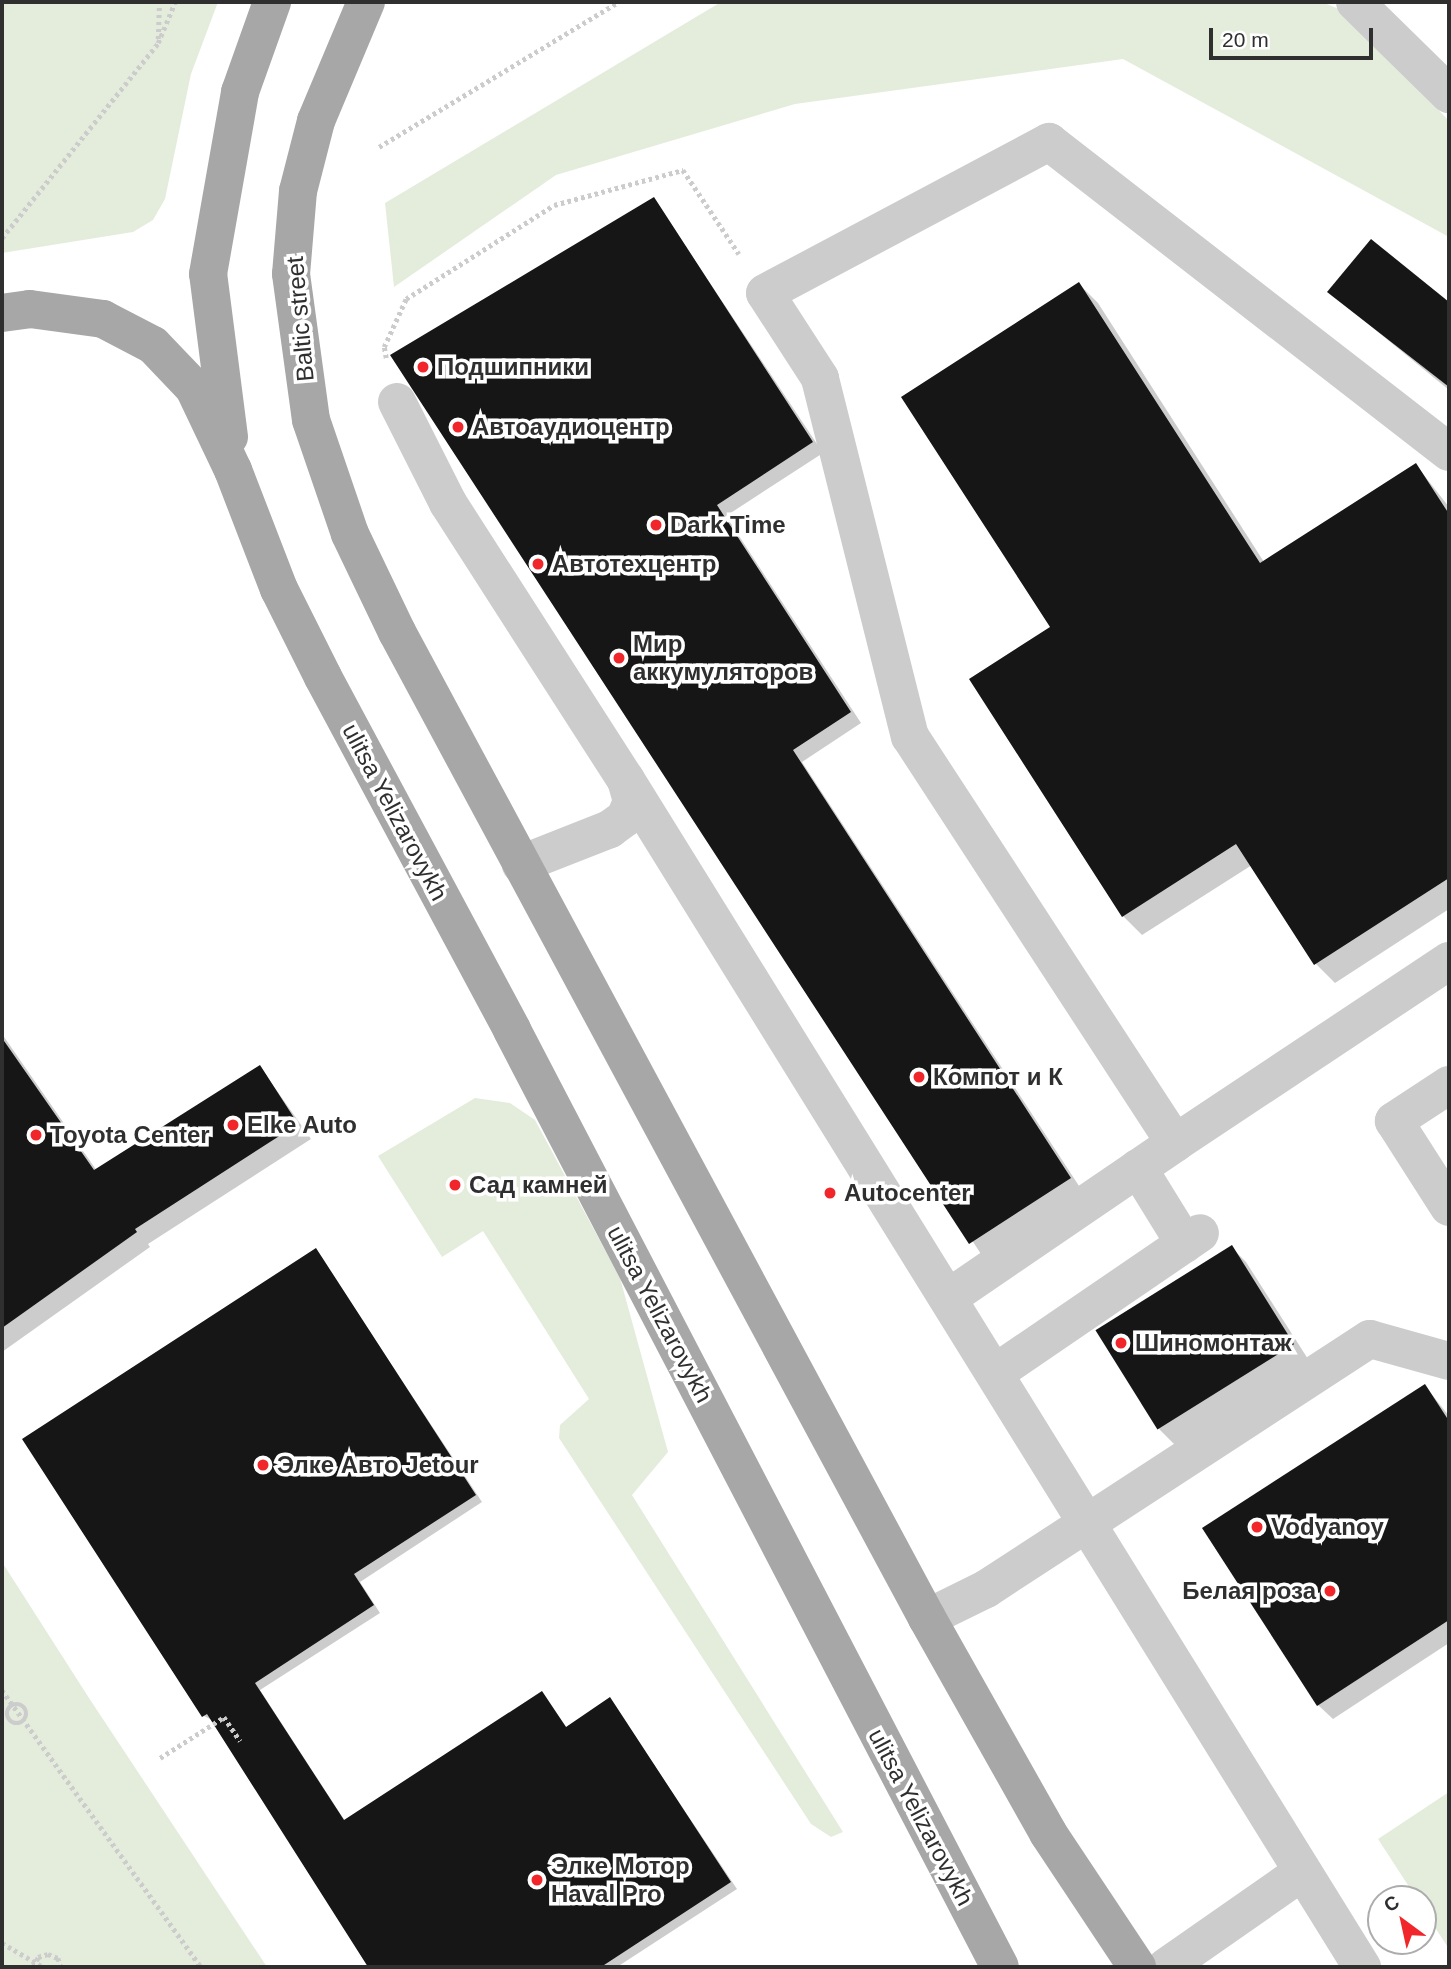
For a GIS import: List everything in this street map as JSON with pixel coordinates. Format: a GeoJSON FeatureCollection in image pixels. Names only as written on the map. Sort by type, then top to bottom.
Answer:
{"type":"FeatureCollection","features":[{"type":"Feature","properties":{"kind":"main road"},"geometry":{"type":"LineString","coordinates":[[233,470],[208,274],[240,92],[272,2]]}},
{"type":"Feature","properties":{"kind":"main road","name":"Baltic street"},"geometry":{"type":"LineString","coordinates":[[366,2],[316,121],[298,191],[291,274],[311,420],[350,534],[397,632],[521,864]]}},
{"type":"Feature","properties":{"kind":"main road"},"geometry":{"type":"LineString","coordinates":[[2,313],[30,309],[103,319],[153,345],[194,388],[233,470]]}},
{"type":"Feature","properties":{"kind":"main road","name":"ulitsa Yelizarovykh"},"geometry":{"type":"LineString","coordinates":[[233,470],[279,589],[323,677],[512,1030],[1000,1967]]}},
{"type":"Feature","properties":{"kind":"main road"},"geometry":{"type":"LineString","coordinates":[[521,864],[927,1618],[1048,1833],[1137,1967]]}},
{"type":"Feature","properties":{"kind":"lane"},"geometry":{"type":"LineString","coordinates":[[1355,2],[1449,94]]}},
{"type":"Feature","properties":{"kind":"lane"},"geometry":{"type":"LineString","coordinates":[[1175,1143],[910,737],[820,378],[765,293],[1049,142],[1449,452]]}},
{"type":"Feature","properties":{"kind":"lane"},"geometry":{"type":"LineString","coordinates":[[397,402],[448,503],[626,780],[1362,1967]]}},
{"type":"Feature","properties":{"kind":"lane"},"geometry":{"type":"LineString","coordinates":[[521,864],[576,846],[625,818],[632,801],[626,780]]}},
{"type":"Feature","properties":{"kind":"lane"},"geometry":{"type":"LineString","coordinates":[[948,1298],[1449,961]]}},
{"type":"Feature","properties":{"kind":"lane"},"geometry":{"type":"LineString","coordinates":[[1449,1085],[1394,1121],[1449,1207]]}},
{"type":"Feature","properties":{"kind":"lane"},"geometry":{"type":"LineString","coordinates":[[995,1373],[1193,1238],[1138,1168]]}},
{"type":"Feature","properties":{"kind":"lane"},"geometry":{"type":"LineString","coordinates":[[927,1618],[986,1589],[1370,1339],[1449,1361]]}},
{"type":"Feature","properties":{"kind":"lane"},"geometry":{"type":"LineString","coordinates":[[1166,1967],[1302,1872]]}},
{"type":"Feature","properties":{"kind":"path"},"geometry":{"type":"LineString","coordinates":[[158,43],[159,2]]}},
{"type":"Feature","properties":{"kind":"path"},"geometry":{"type":"LineString","coordinates":[[2,238],[158,43],[174,2]]}},
{"type":"Feature","properties":{"kind":"path"},"geometry":{"type":"LineString","coordinates":[[380,147],[618,2]]}},
{"type":"Feature","properties":{"kind":"path"},"geometry":{"type":"LineString","coordinates":[[397,402],[384,347],[406,299],[554,205],[683,170],[765,293]]}},
{"type":"Feature","properties":{"kind":"path"},"geometry":{"type":"LineString","coordinates":[[2,1690],[201,1967]]}},
{"type":"Feature","properties":{"kind":"path"},"geometry":{"type":"LineString","coordinates":[[4,1716],[11,1705]]}},
{"type":"Feature","properties":{"kind":"path"},"geometry":{"type":"LineString","coordinates":[[11,1705],[25,1708],[24,1722]]}},
{"type":"Feature","properties":{"kind":"path"},"geometry":{"type":"LineString","coordinates":[[4,1716],[17,1714]]}},
{"type":"Feature","properties":{"kind":"path"},"geometry":{"type":"LineString","coordinates":[[4,1716],[13,1724],[24,1722]]}},
{"type":"Feature","properties":{"kind":"path"},"geometry":{"type":"LineString","coordinates":[[160,1758],[224,1717],[240,1741]]}},
{"type":"Feature","properties":{"kind":"path"},"geometry":{"type":"LineString","coordinates":[[2,1944],[34,1965],[43,1967]]}},
{"type":"Feature","properties":{"kind":"path"},"geometry":{"type":"LineString","coordinates":[[34,1965],[48,1954],[58,1958],[61,1967]]}},
{"type":"Feature","properties":{"kind":"green space"},"geometry":{"type":"Polygon","coordinates":[[[2,2],[218,2],[191,74],[165,199],[153,220],[133,232],[2,253],[2,2]]]}},
{"type":"Feature","properties":{"kind":"green space"},"geometry":{"type":"Polygon","coordinates":[[[721,2],[1322,2],[1346,12],[1449,121],[1449,237],[1123,59],[795,104],[556,175],[394,287],[385,203],[721,2]]]}},
{"type":"Feature","properties":{"kind":"green space"},"geometry":{"type":"Polygon","coordinates":[[[475,1098],[510,1103],[535,1120],[620,1278],[668,1452],[632,1495],[843,1832],[831,1837],[811,1824],[559,1438],[560,1425],[589,1399],[483,1231],[442,1257],[378,1156],[475,1098]]]}},
{"type":"Feature","properties":{"kind":"green space"},"geometry":{"type":"Polygon","coordinates":[[[2,1562],[89,1698],[267,1967],[2,1967],[2,1562]]]}},
{"type":"Feature","properties":{"kind":"green space"},"geometry":{"type":"Polygon","coordinates":[[[1449,1792],[1449,1949],[1437,1931],[1437,1885],[1408,1885],[1378,1839],[1449,1792]]]}},
{"type":"Feature","properties":{"kind":"building"},"geometry":{"type":"Polygon","coordinates":[[[654,197],[813,442],[717,505],[851,712],[793,750],[1071,1178],[969,1244],[390,355],[654,197]]]}},
{"type":"Feature","properties":{"kind":"building"},"geometry":{"type":"Polygon","coordinates":[[[1371,239],[1449,302],[1449,387],[1327,292],[1371,239]]]}},
{"type":"Feature","properties":{"kind":"building"},"geometry":{"type":"Polygon","coordinates":[[[1079,282],[1260,563],[1416,463],[1449,514],[1449,878],[1314,965],[1236,844],[1122,917],[969,679],[1050,627],[901,397],[1079,282]]]}},
{"type":"Feature","properties":{"kind":"building"},"geometry":{"type":"Polygon","coordinates":[[[2,1038],[94,1170],[260,1065],[298,1124],[135,1229],[137,1232],[2,1328],[2,1038]]]}},
{"type":"Feature","properties":{"kind":"building"},"geometry":{"type":"Polygon","coordinates":[[[1232,1245],[1294,1344],[1157,1430],[1095,1330],[1232,1245]]]}},
{"type":"Feature","properties":{"kind":"building"},"geometry":{"type":"Polygon","coordinates":[[[316,1248],[476,1495],[354,1574],[374,1605],[255,1683],[344,1820],[542,1691],[566,1727],[610,1697],[731,1882],[601,1967],[368,1967],[207,1714],[202,1717],[22,1439],[316,1248]]]}},
{"type":"Feature","properties":{"kind":"building"},"geometry":{"type":"Polygon","coordinates":[[[1425,1384],[1449,1421],[1449,1620],[1317,1706],[1202,1528],[1425,1384]]]}},
{"type":"Feature","properties":{"kind":"place","name":"Подшипники"},"geometry":{"type":"Point","coordinates":[423,367]}},
{"type":"Feature","properties":{"kind":"place","name":"Автоаудиоцентр"},"geometry":{"type":"Point","coordinates":[458,427]}},
{"type":"Feature","properties":{"kind":"place","name":"Dark Time"},"geometry":{"type":"Point","coordinates":[656,525]}},
{"type":"Feature","properties":{"kind":"place","name":"Автотехцентр"},"geometry":{"type":"Point","coordinates":[538,564]}},
{"type":"Feature","properties":{"kind":"place","name":"Мир аккумуляторов"},"geometry":{"type":"Point","coordinates":[619,658]}},
{"type":"Feature","properties":{"kind":"place","name":"Компот и К"},"geometry":{"type":"Point","coordinates":[919,1077]}},
{"type":"Feature","properties":{"kind":"place","name":"Elke Auto"},"geometry":{"type":"Point","coordinates":[233,1125]}},
{"type":"Feature","properties":{"kind":"place","name":"Toyota Center"},"geometry":{"type":"Point","coordinates":[36,1135]}},
{"type":"Feature","properties":{"kind":"place","name":"Сад камней"},"geometry":{"type":"Point","coordinates":[455,1185]}},
{"type":"Feature","properties":{"kind":"place","name":"Autocenter"},"geometry":{"type":"Point","coordinates":[830,1193]}},
{"type":"Feature","properties":{"kind":"place","name":"Шиномонтаж"},"geometry":{"type":"Point","coordinates":[1121,1343]}},
{"type":"Feature","properties":{"kind":"place","name":"Элке Авто Jetour"},"geometry":{"type":"Point","coordinates":[263,1465]}},
{"type":"Feature","properties":{"kind":"place","name":"Vodyanoy"},"geometry":{"type":"Point","coordinates":[1257,1527]}},
{"type":"Feature","properties":{"kind":"place","name":"Белая роза"},"geometry":{"type":"Point","coordinates":[1330,1591]}},
{"type":"Feature","properties":{"kind":"place","name":"Элке Мотор Haval Pro"},"geometry":{"type":"Point","coordinates":[537,1880]}}]}
